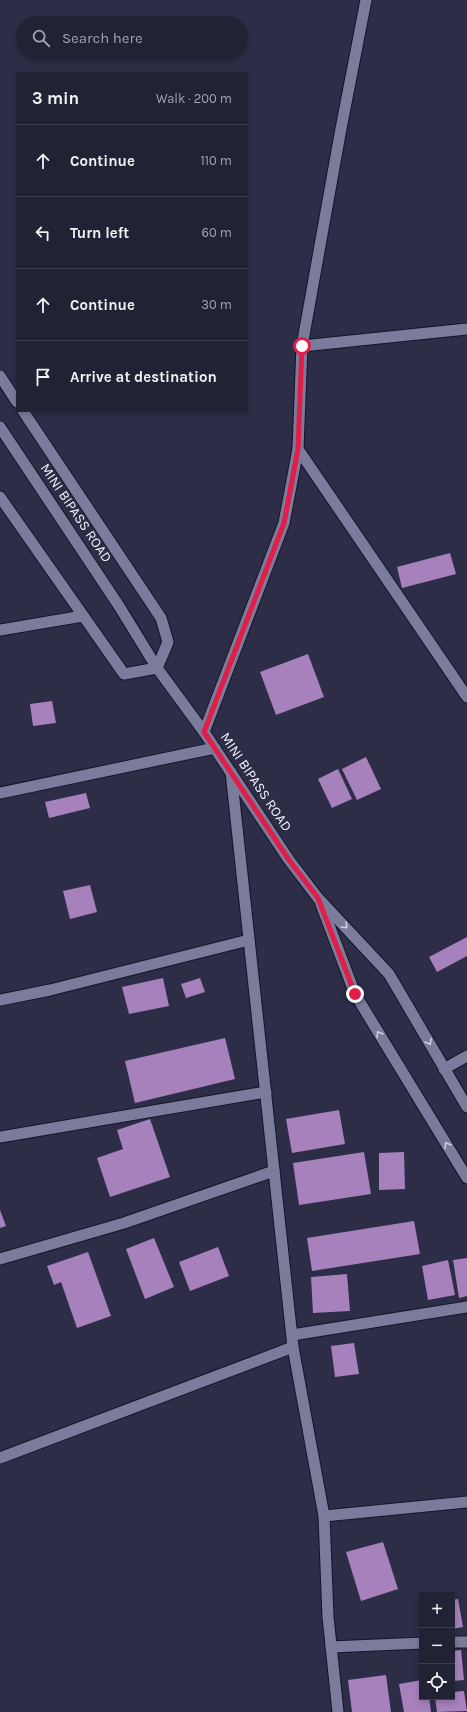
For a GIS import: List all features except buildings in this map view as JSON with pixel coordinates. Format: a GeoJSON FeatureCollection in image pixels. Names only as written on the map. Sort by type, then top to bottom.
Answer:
{"type":"FeatureCollection","features":[{"type":"Feature","properties":{"kind":"street"},"geometry":{"type":"LineString","coordinates":[[204,732],[284,523],[298,449],[302,346],[366,0]]}},
{"type":"Feature","properties":{"kind":"street"},"geometry":{"type":"LineString","coordinates":[[302,346],[467,329]]}},
{"type":"Feature","properties":{"kind":"street"},"geometry":{"type":"LineString","coordinates":[[0,376],[16,400]]}},
{"type":"Feature","properties":{"kind":"street"},"geometry":{"type":"LineString","coordinates":[[0,497],[124,674],[158,668],[168,642],[161,618],[24,412]]}},
{"type":"Feature","properties":{"kind":"street","name":"MINI BIPASS ROAD"},"geometry":{"type":"LineString","coordinates":[[0,427],[119,606],[158,668],[204,732],[289,860],[318,898],[390,974],[467,1107]]}},
{"type":"Feature","properties":{"kind":"street"},"geometry":{"type":"LineString","coordinates":[[298,449],[467,697]]}},
{"type":"Feature","properties":{"kind":"street"},"geometry":{"type":"LineString","coordinates":[[0,630],[83,616]]}},
{"type":"Feature","properties":{"kind":"street"},"geometry":{"type":"LineString","coordinates":[[0,793],[214,748]]}},
{"type":"Feature","properties":{"kind":"street"},"geometry":{"type":"LineString","coordinates":[[231,772],[293,1347],[324,1516],[328,1617],[338,1712]]}},
{"type":"Feature","properties":{"kind":"street"},"geometry":{"type":"LineString","coordinates":[[318,898],[355,994],[467,1178]]}},
{"type":"Feature","properties":{"kind":"street"},"geometry":{"type":"LineString","coordinates":[[0,1000],[50,990],[249,940]]}},
{"type":"Feature","properties":{"kind":"street"},"geometry":{"type":"LineString","coordinates":[[444,1069],[467,1056]]}},
{"type":"Feature","properties":{"kind":"street"},"geometry":{"type":"LineString","coordinates":[[0,1137],[266,1092]]}},
{"type":"Feature","properties":{"kind":"street"},"geometry":{"type":"LineString","coordinates":[[0,1259],[124,1224],[274,1171]]}},
{"type":"Feature","properties":{"kind":"street"},"geometry":{"type":"LineString","coordinates":[[292,1335],[467,1307]]}},
{"type":"Feature","properties":{"kind":"street"},"geometry":{"type":"LineString","coordinates":[[0,1458],[293,1347]]}},
{"type":"Feature","properties":{"kind":"street"},"geometry":{"type":"LineString","coordinates":[[324,1516],[467,1502]]}},
{"type":"Feature","properties":{"kind":"street"},"geometry":{"type":"LineString","coordinates":[[455,1642],[467,1642]]}},
{"type":"Feature","properties":{"kind":"street"},"geometry":{"type":"LineString","coordinates":[[331,1647],[419,1643]]}},
{"type":"Feature","properties":{"kind":"route"},"geometry":{"type":"LineString","coordinates":[[302,346],[298,449],[284,523],[204,732],[289,860],[318,898],[355,994]]}}]}
